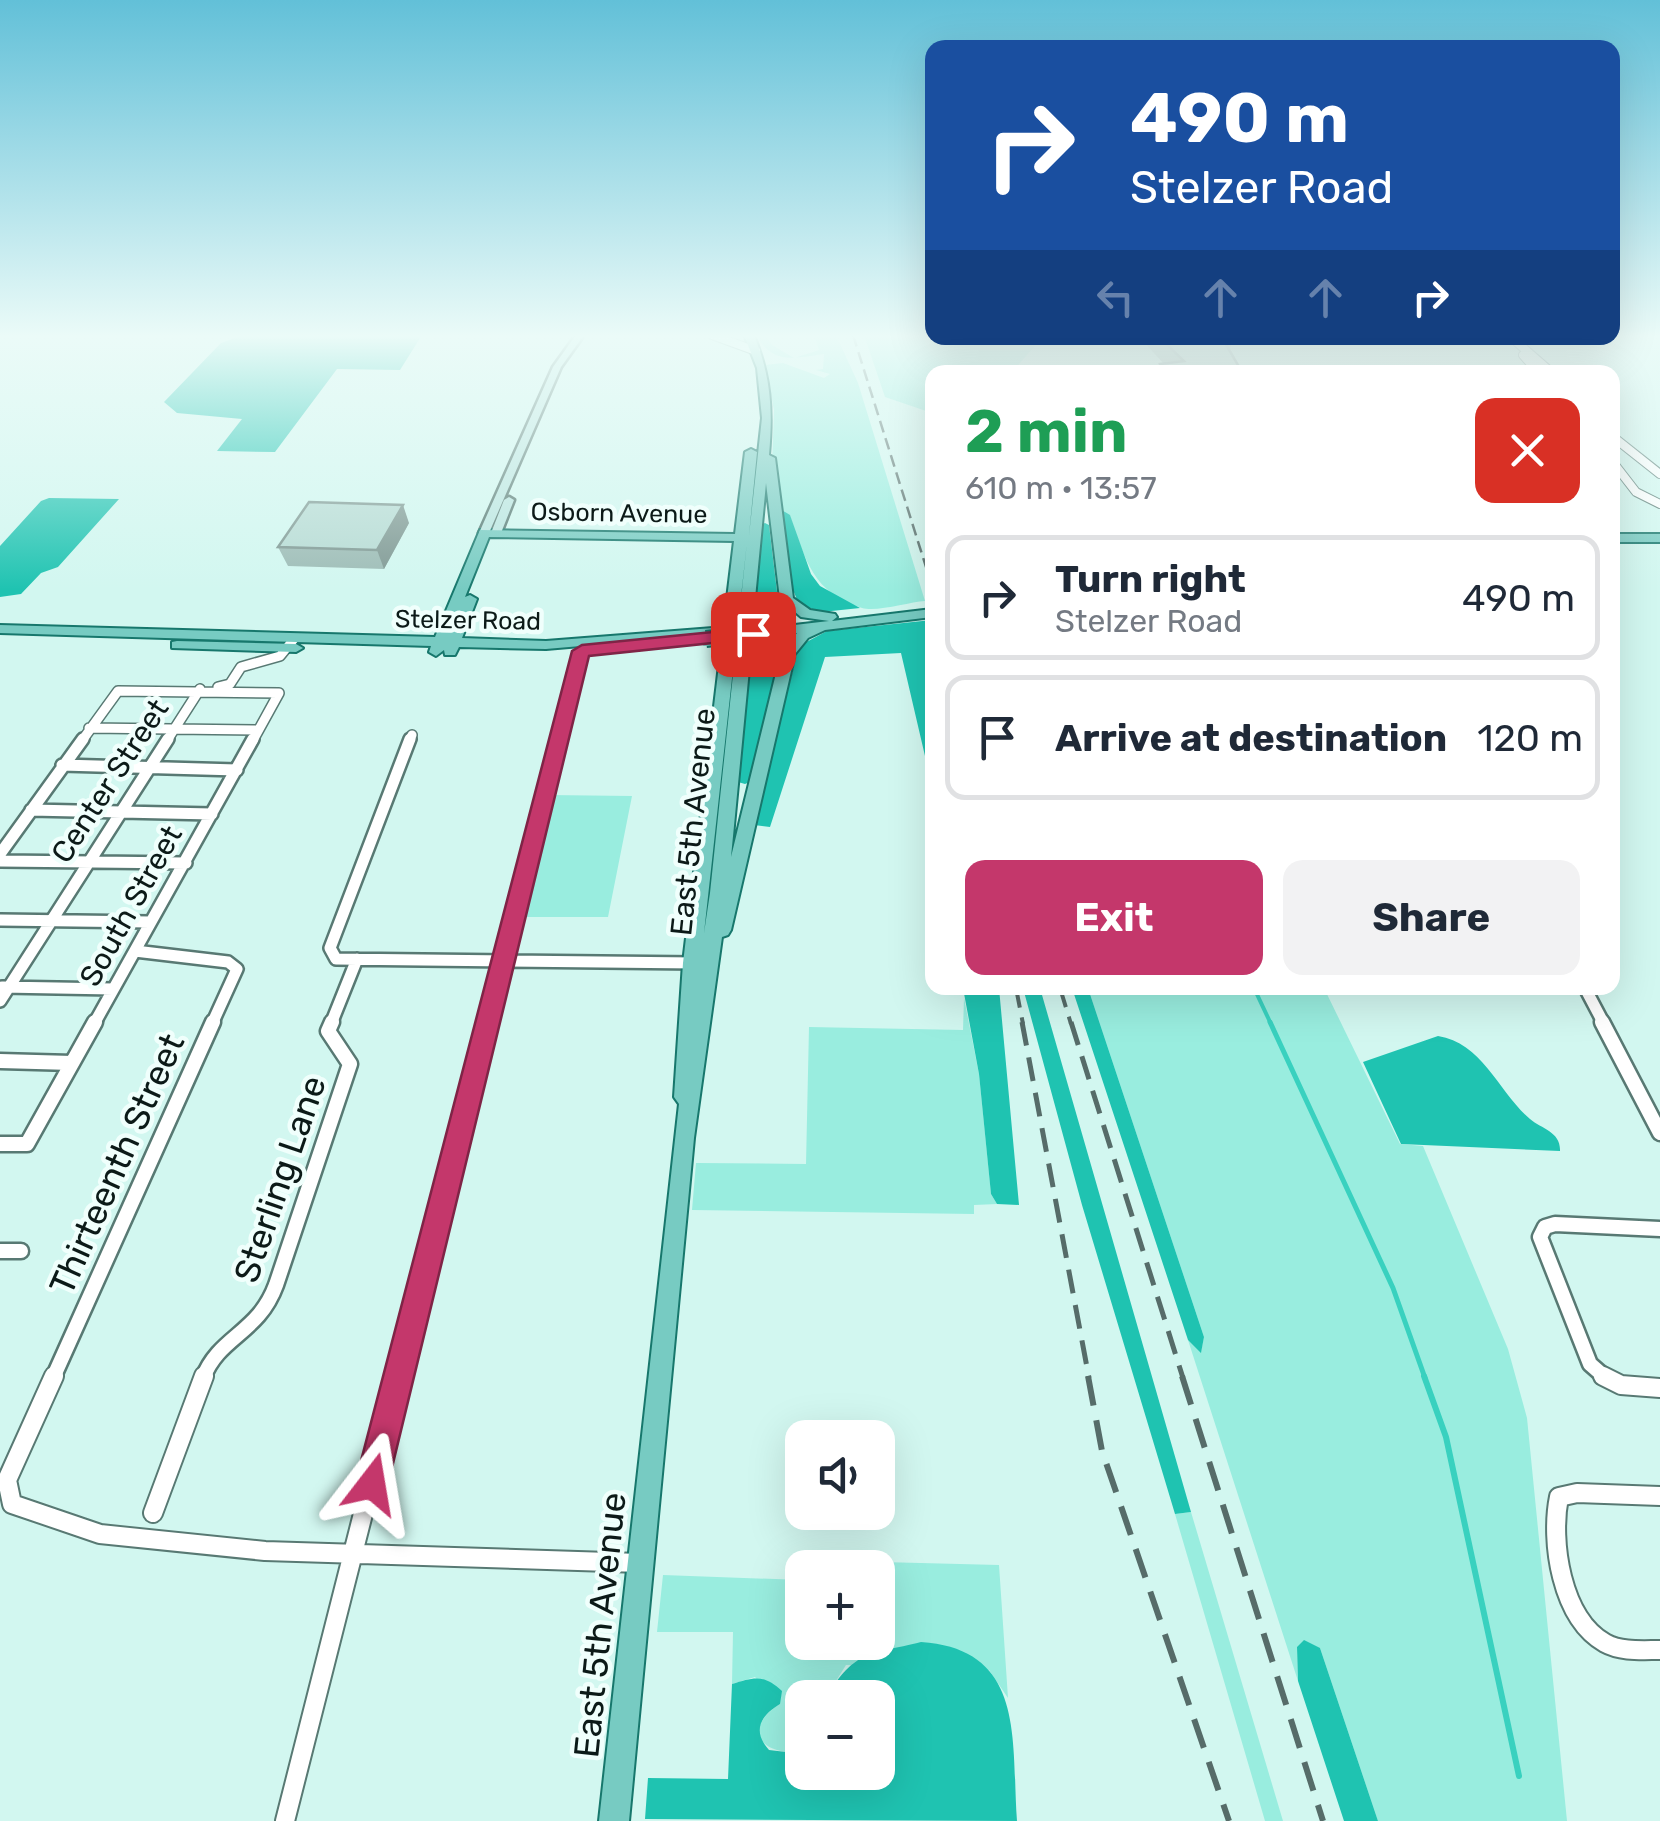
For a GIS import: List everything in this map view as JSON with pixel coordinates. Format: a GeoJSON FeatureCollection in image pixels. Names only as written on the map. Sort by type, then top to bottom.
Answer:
{"type":"FeatureCollection","features":[{"type":"Feature","properties":{"kind":"main road","name":"East 5th Avenue"},"geometry":{"type":"LineString","coordinates":[[614,1821],[747,538],[755,420]]}},
{"type":"Feature","properties":{"kind":"main road","name":"East 5th Avenue"},"geometry":{"type":"LineString","coordinates":[[747,538],[767,420]]}},
{"type":"Feature","properties":{"kind":"main road"},"geometry":{"type":"LineString","coordinates":[[767,420],[788,599],[804,614],[834,620]]}},
{"type":"Feature","properties":{"kind":"main road","name":"Osborn Avenue"},"geometry":{"type":"LineString","coordinates":[[490,533],[747,538]]}},
{"type":"Feature","properties":{"kind":"main road"},"geometry":{"type":"LineString","coordinates":[[444,648],[453,610],[490,533]]}},
{"type":"Feature","properties":{"kind":"main road"},"geometry":{"type":"LineString","coordinates":[[444,648],[490,533]]}},
{"type":"Feature","properties":{"kind":"main road"},"geometry":{"type":"LineString","coordinates":[[1620,538],[1660,538]]}},
{"type":"Feature","properties":{"kind":"main road","name":"Stelzer Road"},"geometry":{"type":"LineString","coordinates":[[0,629],[582,651],[925,606]]}},
{"type":"Feature","properties":{"kind":"main road"},"geometry":{"type":"LineString","coordinates":[[406,643],[432,636],[453,610]]}},
{"type":"Feature","properties":{"kind":"main road","name":"Stelzer Road"},"geometry":{"type":"LineString","coordinates":[[834,620],[925,614]]}},
{"type":"Feature","properties":{"kind":"main road"},"geometry":{"type":"LineString","coordinates":[[702,963],[731,905],[789,650],[802,636],[834,620]]}},
{"type":"Feature","properties":{"kind":"main road","name":"Stelzer Road"},"geometry":{"type":"LineString","coordinates":[[0,641],[406,643],[444,648],[707,635]]}},
{"type":"Feature","properties":{"kind":"street"},"geometry":{"type":"LineString","coordinates":[[490,533],[536,420]]}},
{"type":"Feature","properties":{"kind":"street"},"geometry":{"type":"LineString","coordinates":[[1620,442],[1660,474]]}},
{"type":"Feature","properties":{"kind":"street"},"geometry":{"type":"LineString","coordinates":[[1620,471],[1636,492],[1660,504]]}},
{"type":"Feature","properties":{"kind":"street","name":"Center Street"},"geometry":{"type":"LineString","coordinates":[[0,1001],[4,987],[197,691],[228,686],[241,667],[272,660],[292,642]]}},
{"type":"Feature","properties":{"kind":"street"},"geometry":{"type":"LineString","coordinates":[[286,1821],[582,651]]}},
{"type":"Feature","properties":{"kind":"street"},"geometry":{"type":"LineString","coordinates":[[0,857],[118,691],[197,691]]}},
{"type":"Feature","properties":{"kind":"street","name":"South Street"},"geometry":{"type":"LineString","coordinates":[[0,1144],[27,1144],[279,693],[197,691]]}},
{"type":"Feature","properties":{"kind":"street"},"geometry":{"type":"LineString","coordinates":[[89,728],[258,730]]}},
{"type":"Feature","properties":{"kind":"street"},"geometry":{"type":"LineString","coordinates":[[412,735],[330,948],[332,955],[357,959],[702,963]]}},
{"type":"Feature","properties":{"kind":"street"},"geometry":{"type":"LineString","coordinates":[[62,765],[237,770]]}},
{"type":"Feature","properties":{"kind":"street"},"geometry":{"type":"LineString","coordinates":[[32,810],[212,814]]}},
{"type":"Feature","properties":{"kind":"street"},"geometry":{"type":"LineString","coordinates":[[0,857],[186,863]]}},
{"type":"Feature","properties":{"kind":"street"},"geometry":{"type":"LineString","coordinates":[[0,920],[150,922]]}},
{"type":"Feature","properties":{"kind":"street","name":"Thirteenth Street"},"geometry":{"type":"LineString","coordinates":[[4,1480],[237,969],[228,962],[135,951]]}},
{"type":"Feature","properties":{"kind":"street","name":"Sterling Lane"},"geometry":{"type":"LineString","coordinates":[[154,1513],[210,1359],[266,1312],[350,1064],[328,1032],[357,959]]}},
{"type":"Feature","properties":{"kind":"street"},"geometry":{"type":"LineString","coordinates":[[4,987],[113,989]]}},
{"type":"Feature","properties":{"kind":"street"},"geometry":{"type":"LineString","coordinates":[[1589,995],[1660,1133]]}},
{"type":"Feature","properties":{"kind":"street"},"geometry":{"type":"LineString","coordinates":[[0,1062],[72,1063]]}},
{"type":"Feature","properties":{"kind":"street"},"geometry":{"type":"LineString","coordinates":[[1660,1229],[1556,1224],[1545,1227],[1540,1238],[1590,1364],[1604,1380],[1620,1386],[1660,1388]]}},
{"type":"Feature","properties":{"kind":"street"},"geometry":{"type":"LineString","coordinates":[[0,1250],[22,1251]]}},
{"type":"Feature","properties":{"kind":"street"},"geometry":{"type":"LineString","coordinates":[[4,1480],[12,1504],[100,1534],[265,1551],[641,1562]]}},
{"type":"Feature","properties":{"kind":"street"},"geometry":{"type":"LineString","coordinates":[[1660,1496],[1578,1493],[1559,1497],[1552,1518],[1566,1582],[1580,1620],[1600,1641],[1628,1651],[1660,1650]]}},
{"type":"Feature","properties":{"kind":"green space"},"geometry":{"type":"Polygon","coordinates":[[[241,420],[299,420],[275,452],[217,451],[241,420]]]}},
{"type":"Feature","properties":{"kind":"green space"},"geometry":{"type":"Polygon","coordinates":[[[774,420],[869,420],[925,601],[869,609],[832,594],[814,573],[790,516],[783,510],[792,587],[772,465],[774,420]]]}},
{"type":"Feature","properties":{"kind":"green space"},"geometry":{"type":"Polygon","coordinates":[[[119,499],[58,567],[41,573],[21,594],[0,597],[0,546],[41,501],[119,499]]]}},
{"type":"Feature","properties":{"kind":"green space"},"geometry":{"type":"Polygon","coordinates":[[[782,510],[790,515],[811,574],[820,586],[860,608],[822,612],[799,605],[792,587],[782,510]]]}},
{"type":"Feature","properties":{"kind":"green space"},"geometry":{"type":"Polygon","coordinates":[[[760,525],[769,525],[778,600],[794,614],[754,620],[760,525]]]}},
{"type":"Feature","properties":{"kind":"green space"},"geometry":{"type":"Polygon","coordinates":[[[925,621],[925,756],[901,653],[825,657],[770,827],[754,825],[799,646],[827,631],[925,621]]]}},
{"type":"Feature","properties":{"kind":"green space"},"geometry":{"type":"Polygon","coordinates":[[[787,636],[750,782],[738,782],[750,640],[787,636]]]}},
{"type":"Feature","properties":{"kind":"green space"},"geometry":{"type":"Polygon","coordinates":[[[548,795],[632,796],[608,917],[519,917],[548,795]]]}},
{"type":"Feature","properties":{"kind":"green space"},"geometry":{"type":"Polygon","coordinates":[[[964,995],[1000,995],[1019,1205],[997,1204],[991,1194],[979,1074],[964,995]]]}},
{"type":"Feature","properties":{"kind":"green space"},"geometry":{"type":"Polygon","coordinates":[[[1025,995],[1042,995],[1191,1512],[1175,1514],[1082,1205],[1025,995]]]}},
{"type":"Feature","properties":{"kind":"green space"},"geometry":{"type":"Polygon","coordinates":[[[1074,995],[1090,995],[1204,1337],[1201,1353],[1188,1340],[1074,995]]]}},
{"type":"Feature","properties":{"kind":"green space"},"geometry":{"type":"Polygon","coordinates":[[[1090,995],[1327,995],[1400,1144],[1423,1146],[1508,1349],[1527,1418],[1567,1821],[1378,1821],[1320,1648],[1297,1647],[1298,1681],[1188,1340],[1201,1352],[1204,1337],[1090,995]]]}},
{"type":"Feature","properties":{"kind":"green space"},"geometry":{"type":"Polygon","coordinates":[[[964,998],[979,1074],[991,1194],[997,1204],[974,1205],[974,1214],[692,1210],[696,1163],[806,1164],[809,1027],[963,1030],[964,998]]]}},
{"type":"Feature","properties":{"kind":"green space"},"geometry":{"type":"Polygon","coordinates":[[[1438,1036],[1454,1041],[1479,1058],[1519,1108],[1554,1135],[1560,1151],[1401,1144],[1363,1062],[1438,1036]]]}},
{"type":"Feature","properties":{"kind":"green space"},"geometry":{"type":"Polygon","coordinates":[[[1191,1512],[1283,1821],[1265,1821],[1175,1514],[1191,1512]]]}},
{"type":"Feature","properties":{"kind":"green space"},"geometry":{"type":"Polygon","coordinates":[[[895,1562],[999,1565],[1008,1698],[989,1670],[846,1665],[837,1680],[785,1680],[785,1752],[774,1749],[766,1745],[759,1732],[764,1718],[780,1704],[755,1677],[732,1684],[733,1632],[657,1632],[663,1575],[785,1579],[785,1660],[895,1660],[895,1562]]]}},
{"type":"Feature","properties":{"kind":"green space"},"geometry":{"type":"Polygon","coordinates":[[[1304,1640],[1320,1648],[1378,1821],[1344,1821],[1298,1681],[1297,1647],[1304,1640]]]}},
{"type":"Feature","properties":{"kind":"green space"},"geometry":{"type":"Polygon","coordinates":[[[921,1642],[955,1648],[980,1662],[996,1681],[1012,1731],[1017,1821],[645,1819],[648,1778],[728,1779],[732,1684],[759,1678],[782,1691],[780,1704],[763,1719],[760,1730],[769,1750],[785,1752],[785,1790],[895,1790],[895,1680],[838,1680],[859,1660],[895,1660],[895,1648],[921,1642]]]}},
{"type":"Feature","properties":{"kind":"building"},"geometry":{"type":"Polygon","coordinates":[[[309,502],[403,505],[377,550],[278,547],[309,502]]]}},
{"type":"Feature","properties":{"kind":"waterway"},"geometry":{"type":"LineString","coordinates":[[1257,995],[1271,1024]]}},
{"type":"Feature","properties":{"kind":"waterway"},"geometry":{"type":"LineString","coordinates":[[1270,1022],[1393,1288],[1425,1378]]}},
{"type":"Feature","properties":{"kind":"waterway"},"geometry":{"type":"LineString","coordinates":[[1424,1376],[1446,1437],[1519,1776]]}},
{"type":"Feature","properties":{"kind":"railway"},"geometry":{"type":"LineString","coordinates":[[880,420],[925,564]]}},
{"type":"Feature","properties":{"kind":"railway"},"geometry":{"type":"LineString","coordinates":[[1017,995],[1023,1024]]}},
{"type":"Feature","properties":{"kind":"railway"},"geometry":{"type":"LineString","coordinates":[[1062,995],[1071,1024]]}},
{"type":"Feature","properties":{"kind":"railway"},"geometry":{"type":"LineString","coordinates":[[1022,1022],[1089,1378]]}},
{"type":"Feature","properties":{"kind":"railway"},"geometry":{"type":"LineString","coordinates":[[1071,1022],[1183,1378]]}},
{"type":"Feature","properties":{"kind":"railway"},"geometry":{"type":"LineString","coordinates":[[1088,1376],[1102,1451],[1229,1821]]}},
{"type":"Feature","properties":{"kind":"railway"},"geometry":{"type":"LineString","coordinates":[[1182,1376],[1323,1821]]}},
{"type":"Feature","properties":{"kind":"route"},"geometry":{"type":"LineString","coordinates":[[372,1484],[582,651],[753,634]]}}]}
